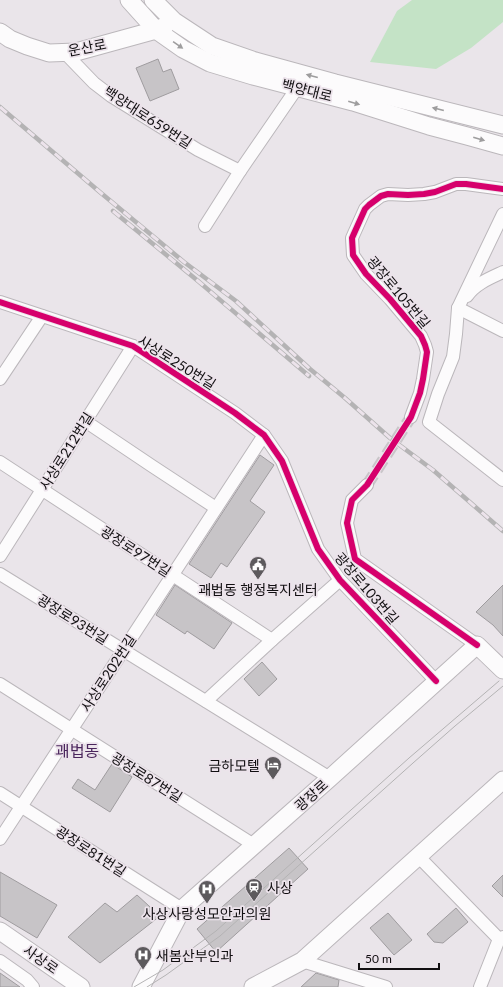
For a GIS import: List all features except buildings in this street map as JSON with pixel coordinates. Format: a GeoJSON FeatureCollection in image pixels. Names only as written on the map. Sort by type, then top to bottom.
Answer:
{"type":"FeatureCollection","features":[{"type":"Feature","properties":{"kind":"main road","name":"백양대로"},"geometry":{"type":"LineString","coordinates":[[129,0],[156,30],[183,49],[210,63],[253,76],[353,102],[429,126],[503,146]]}},
{"type":"Feature","properties":{"kind":"main road","name":"백양대로"},"geometry":{"type":"LineString","coordinates":[[153,0],[174,21],[212,46],[255,61],[335,83],[503,125]]}},
{"type":"Feature","properties":{"kind":"main road","name":"운산로"},"geometry":{"type":"LineString","coordinates":[[0,32],[27,46],[49,52],[76,52],[156,30],[174,21]]}},
{"type":"Feature","properties":{"kind":"main road"},"geometry":{"type":"LineString","coordinates":[[477,645],[503,670]]}},
{"type":"Feature","properties":{"kind":"main road","name":"광장로"},"geometry":{"type":"LineString","coordinates":[[142,987],[182,909],[477,645]]}},
{"type":"Feature","properties":{"kind":"main road"},"geometry":{"type":"LineString","coordinates":[[253,987],[302,961],[503,780]]}},
{"type":"Feature","properties":{"kind":"main road","name":"사상로"},"geometry":{"type":"LineString","coordinates":[[0,931],[80,987]]}},
{"type":"Feature","properties":{"kind":"street","name":"백양대로659번길"},"geometry":{"type":"LineString","coordinates":[[64,52],[94,83],[111,96],[198,150],[240,171]]}},
{"type":"Feature","properties":{"kind":"street"},"geometry":{"type":"LineString","coordinates":[[205,226],[240,171],[297,88]]}},
{"type":"Feature","properties":{"kind":"street","name":"광장로105번길"},"geometry":{"type":"LineString","coordinates":[[411,417],[420,393],[423,379],[427,352],[426,345],[421,336],[390,298],[366,274],[353,255],[352,238],[365,209],[368,205],[381,196],[388,194],[424,194],[435,192],[456,184],[503,189]]}},
{"type":"Feature","properties":{"kind":"street"},"geometry":{"type":"LineString","coordinates":[[503,214],[458,308],[453,357],[438,394],[429,422],[503,480]]}},
{"type":"Feature","properties":{"kind":"street"},"geometry":{"type":"LineString","coordinates":[[458,308],[470,291],[485,280],[503,272]]}},
{"type":"Feature","properties":{"kind":"street","name":"사상로250번길"},"geometry":{"type":"LineString","coordinates":[[0,302],[133,346],[235,413],[264,435]]}},
{"type":"Feature","properties":{"kind":"street"},"geometry":{"type":"LineString","coordinates":[[458,308],[503,331]]}},
{"type":"Feature","properties":{"kind":"street"},"geometry":{"type":"LineString","coordinates":[[0,379],[42,316]]}},
{"type":"Feature","properties":{"kind":"street","name":"사상로212번길"},"geometry":{"type":"LineString","coordinates":[[0,556],[133,346]]}},
{"type":"Feature","properties":{"kind":"street"},"geometry":{"type":"LineString","coordinates":[[85,421],[216,508]]}},
{"type":"Feature","properties":{"kind":"street","name":"사상로202번길"},"geometry":{"type":"LineString","coordinates":[[0,839],[264,435]]}},
{"type":"Feature","properties":{"kind":"street","name":"광장로103번길"},"geometry":{"type":"LineString","coordinates":[[264,435],[282,461],[318,549],[340,580],[436,682]]}},
{"type":"Feature","properties":{"kind":"street","name":"광장로97번길"},"geometry":{"type":"LineString","coordinates":[[0,462],[272,640]]}},
{"type":"Feature","properties":{"kind":"street"},"geometry":{"type":"LineString","coordinates":[[367,486],[352,500],[347,523],[355,559],[477,645]]}},
{"type":"Feature","properties":{"kind":"street","name":"광장로93번길"},"geometry":{"type":"LineString","coordinates":[[0,574],[330,778]]}},
{"type":"Feature","properties":{"kind":"street","name":"광장로103번길"},"geometry":{"type":"LineString","coordinates":[[272,640],[340,580]]}},
{"type":"Feature","properties":{"kind":"street"},"geometry":{"type":"LineString","coordinates":[[206,701],[272,640]]}},
{"type":"Feature","properties":{"kind":"street","name":"광장로87번길"},"geometry":{"type":"LineString","coordinates":[[0,684],[254,845]]}},
{"type":"Feature","properties":{"kind":"street","name":"광장로81번길"},"geometry":{"type":"LineString","coordinates":[[0,793],[182,909]]}},
{"type":"Feature","properties":{"kind":"street"},"geometry":{"type":"LineString","coordinates":[[418,856],[501,938],[480,987]]}},
{"type":"Feature","properties":{"kind":"street"},"geometry":{"type":"LineString","coordinates":[[0,961],[33,987]]}},
{"type":"Feature","properties":{"kind":"street"},"geometry":{"type":"LineString","coordinates":[[302,961],[386,987]]}},
{"type":"Feature","properties":{"kind":"green space"},"geometry":{"type":"Polygon","coordinates":[[[412,0],[503,0],[503,22],[471,48],[436,69],[370,62],[397,11],[412,0]]]}},
{"type":"Feature","properties":{"kind":"tunnel"},"geometry":{"type":"LineString","coordinates":[[367,485],[411,417]]}},
{"type":"Feature","properties":{"kind":"tram line"},"geometry":{"type":"LineString","coordinates":[[134,987],[163,970],[216,931],[409,758],[499,681]]}},
{"type":"Feature","properties":{"kind":"tram line"},"geometry":{"type":"LineString","coordinates":[[147,987],[220,936],[413,763],[503,686]]}},
{"type":"Feature","properties":{"kind":"railway"},"geometry":{"type":"LineString","coordinates":[[0,107],[184,262],[236,301],[310,369],[390,438],[433,470],[503,531]]}},
{"type":"Feature","properties":{"kind":"railway"},"geometry":{"type":"LineString","coordinates":[[113,211],[309,376]]}},
{"type":"Feature","properties":{"kind":"cycle path"},"geometry":{"type":"LineString","coordinates":[[477,645],[355,559],[347,523],[352,500],[367,485],[411,417],[420,393],[427,352],[421,336],[390,299],[366,274],[353,255],[352,238],[365,209],[381,196],[388,194],[424,194],[435,192],[456,184],[503,189]]}},
{"type":"Feature","properties":{"kind":"cycle path"},"geometry":{"type":"LineString","coordinates":[[0,302],[133,346],[235,413],[264,435],[282,461],[318,549],[340,580],[436,681]]}},
{"type":"Feature","properties":{"kind":"place","name":"괘법동 행정복지센터"},"geometry":{"type":"Point","coordinates":[258,580]}},
{"type":"Feature","properties":{"kind":"place","name":"금하모텔"},"geometry":{"type":"Point","coordinates":[273,780]}},
{"type":"Feature","properties":{"kind":"place","name":"사상"},"geometry":{"type":"Point","coordinates":[254,902]}},
{"type":"Feature","properties":{"kind":"place","name":"사상사랑성모안과의원"},"geometry":{"type":"Point","coordinates":[207,904]}},
{"type":"Feature","properties":{"kind":"place","name":"새봄산부인과"},"geometry":{"type":"Point","coordinates":[143,970]}},
{"type":"Feature","properties":{"kind":"district","name":"괘법동"},"geometry":{"type":"Point","coordinates":[77,750]}}]}
